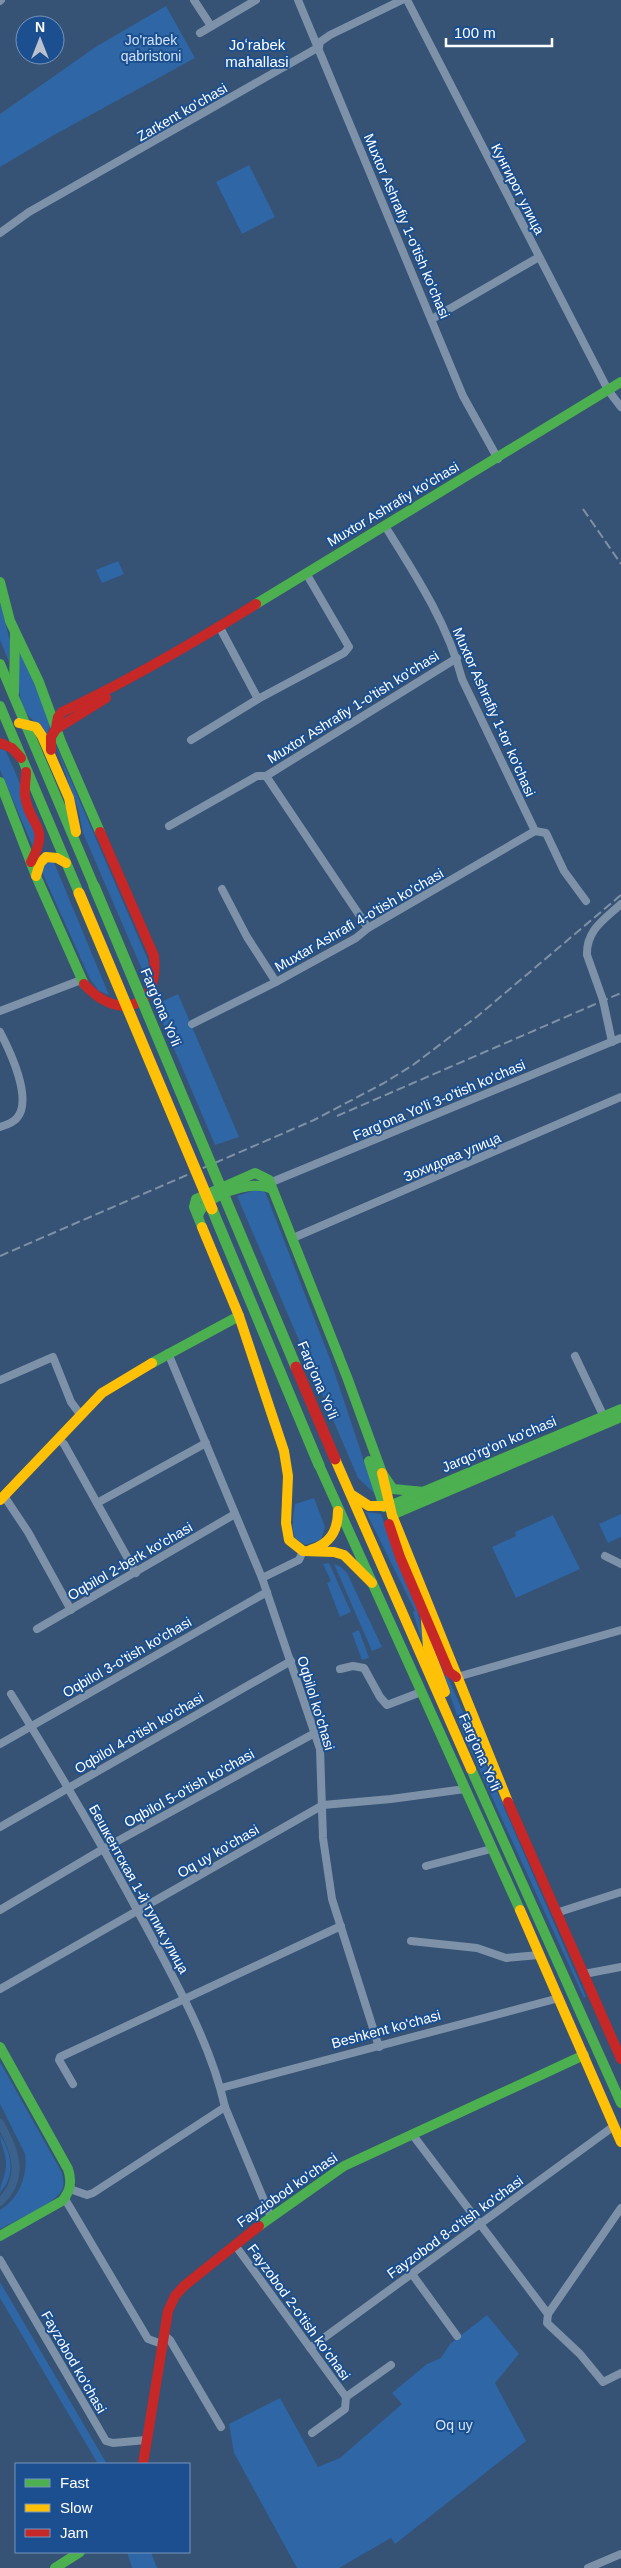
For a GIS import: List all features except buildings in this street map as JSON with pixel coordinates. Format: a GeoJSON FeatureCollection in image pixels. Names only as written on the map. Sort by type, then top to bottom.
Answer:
{"type":"FeatureCollection","features":[{"type":"Feature","properties":{"kind":"main road","name":"Muxtor Ashrafiy ko'chasi"},"geometry":{"type":"LineString","coordinates":[[56,729],[58,717],[62,712],[77,703],[97,696],[179,650],[498,459],[621,382]]}},
{"type":"Feature","properties":{"kind":"main road"},"geometry":{"type":"LineString","coordinates":[[0,583],[15,634],[43,692],[56,729],[154,956],[156,967],[154,984],[140,1001],[124,1007],[108,1006],[98,1001],[81,980],[31,862],[0,795]]}},
{"type":"Feature","properties":{"kind":"main road"},"geometry":{"type":"LineString","coordinates":[[14,697],[15,634]]}},
{"type":"Feature","properties":{"kind":"main road","name":"Muxtor Ashrafiy ko'chasi"},"geometry":{"type":"LineString","coordinates":[[56,729],[171,660],[179,650]]}},
{"type":"Feature","properties":{"kind":"main road","name":"Farg'ona Yo'li"},"geometry":{"type":"LineString","coordinates":[[0,664],[349,1491],[457,1739],[621,2103]]}},
{"type":"Feature","properties":{"kind":"main road"},"geometry":{"type":"LineString","coordinates":[[43,692],[56,703],[77,703]]}},
{"type":"Feature","properties":{"kind":"main road"},"geometry":{"type":"LineString","coordinates":[[0,706],[4,726],[24,764],[79,893],[319,1465],[559,1998],[621,2142]]}},
{"type":"Feature","properties":{"kind":"main road"},"geometry":{"type":"LineString","coordinates":[[4,726],[24,723],[34,726],[39,730],[69,798],[82,861]]}},
{"type":"Feature","properties":{"kind":"main road"},"geometry":{"type":"LineString","coordinates":[[51,757],[50,737],[56,729]]}},
{"type":"Feature","properties":{"kind":"main road"},"geometry":{"type":"LineString","coordinates":[[0,743],[12,748],[24,764],[25,797],[41,836],[38,850],[31,862]]}},
{"type":"Feature","properties":{"kind":"main road"},"geometry":{"type":"LineString","coordinates":[[0,782],[26,851]]}},
{"type":"Feature","properties":{"kind":"main road"},"geometry":{"type":"LineString","coordinates":[[36,876],[40,863],[46,858],[54,857],[66,863]]}},
{"type":"Feature","properties":{"kind":"main road"},"geometry":{"type":"LineString","coordinates":[[372,1583],[344,1555],[334,1552],[303,1551],[292,1544],[287,1536],[286,1523],[289,1488],[286,1463],[239,1316],[198,1216],[200,1208],[205,1203],[255,1183],[270,1186],[293,1238],[342,1368],[342,1379],[388,1509]]}},
{"type":"Feature","properties":{"kind":"main road"},"geometry":{"type":"LineString","coordinates":[[2,1498],[80,1414],[106,1390],[168,1353],[239,1316]]}},
{"type":"Feature","properties":{"kind":"main road","name":"Farg'ona Yo'li"},"geometry":{"type":"LineString","coordinates":[[342,1368],[347,1376],[382,1474],[388,1509],[400,1557],[449,1672],[457,1677]]}},
{"type":"Feature","properties":{"kind":"main road","name":"Jarqo'rg'on ko'chasi"},"geometry":{"type":"LineString","coordinates":[[388,1509],[621,1409]]}},
{"type":"Feature","properties":{"kind":"main road","name":"Jarqo'rg'on ko'chasi"},"geometry":{"type":"LineString","coordinates":[[388,1509],[412,1508],[621,1417]]}},
{"type":"Feature","properties":{"kind":"main road"},"geometry":{"type":"LineString","coordinates":[[382,1474],[393,1489],[424,1492]]}},
{"type":"Feature","properties":{"kind":"main road"},"geometry":{"type":"LineString","coordinates":[[349,1491],[364,1504],[388,1509]]}},
{"type":"Feature","properties":{"kind":"main road"},"geometry":{"type":"LineString","coordinates":[[303,1551],[316,1548],[331,1539],[337,1525],[336,1503]]}},
{"type":"Feature","properties":{"kind":"main road"},"geometry":{"type":"LineString","coordinates":[[400,1534],[402,1522],[412,1508]]}},
{"type":"Feature","properties":{"kind":"main road","name":"Farg'ona Yo'li"},"geometry":{"type":"LineString","coordinates":[[388,1509],[556,1913],[621,2058]]}},
{"type":"Feature","properties":{"kind":"main road"},"geometry":{"type":"LineString","coordinates":[[424,1595],[428,1647],[447,1696],[457,1739]]}},
{"type":"Feature","properties":{"kind":"main road"},"geometry":{"type":"LineString","coordinates":[[0,2047],[68,2170],[67,2194],[0,2236]]}},
{"type":"Feature","properties":{"kind":"main road","name":"Fayziobod ko'chasi"},"geometry":{"type":"LineString","coordinates":[[143,2463],[168,2311],[178,2292],[271,2217],[344,2166],[584,2055]]}},
{"type":"Feature","properties":{"kind":"main road"},"geometry":{"type":"LineString","coordinates":[[55,2568],[78,2553]]}},
{"type":"Feature","properties":{"kind":"street"},"geometry":{"type":"LineString","coordinates":[[194,0],[211,26]]}},
{"type":"Feature","properties":{"kind":"street"},"geometry":{"type":"LineString","coordinates":[[200,33],[256,0]]}},
{"type":"Feature","properties":{"kind":"street","name":"Muxtor Ashrafiy 1-o'tish ko'chasi"},"geometry":{"type":"LineString","coordinates":[[298,0],[463,396],[491,450],[498,459]]}},
{"type":"Feature","properties":{"kind":"street","name":"Zarkent ko'chasi"},"geometry":{"type":"LineString","coordinates":[[0,233],[29,212],[319,47],[320,42],[330,35],[402,0]]}},
{"type":"Feature","properties":{"kind":"street","name":"Кунгирот улица"},"geometry":{"type":"LineString","coordinates":[[407,0],[608,390],[621,407]]}},
{"type":"Feature","properties":{"kind":"street"},"geometry":{"type":"LineString","coordinates":[[432,319],[539,257]]}},
{"type":"Feature","properties":{"kind":"street","name":"Muxtor Ashrafiy 1-tor ko'chasi"},"geometry":{"type":"LineString","coordinates":[[385,526],[426,593],[457,658],[462,679],[535,831],[546,833],[564,871],[586,900]]}},
{"type":"Feature","properties":{"kind":"street"},"geometry":{"type":"LineString","coordinates":[[191,740],[258,699],[344,653],[349,647],[306,573]]}},
{"type":"Feature","properties":{"kind":"street"},"geometry":{"type":"LineString","coordinates":[[219,626],[258,699]]}},
{"type":"Feature","properties":{"kind":"street","name":"Muxtor Ashrafiy 1-o'tish ko'chasi"},"geometry":{"type":"LineString","coordinates":[[368,928],[266,776],[457,658]]}},
{"type":"Feature","properties":{"kind":"street"},"geometry":{"type":"LineString","coordinates":[[169,826],[257,776],[266,776]]}},
{"type":"Feature","properties":{"kind":"street","name":"Muxtar Ashrafi 4-o'tish ko'chasi"},"geometry":{"type":"LineString","coordinates":[[192,1024],[276,982],[356,938],[368,928],[535,831]]}},
{"type":"Feature","properties":{"kind":"street"},"geometry":{"type":"LineString","coordinates":[[222,889],[247,937],[276,982]]}},
{"type":"Feature","properties":{"kind":"street"},"geometry":{"type":"LineString","coordinates":[[612,1042],[603,1000],[588,954],[588,943],[592,931],[621,904]]}},
{"type":"Feature","properties":{"kind":"street"},"geometry":{"type":"LineString","coordinates":[[0,1011],[81,980]]}},
{"type":"Feature","properties":{"kind":"street"},"geometry":{"type":"LineString","coordinates":[[0,1127],[14,1121],[19,1116],[24,1099],[1,1034]]}},
{"type":"Feature","properties":{"kind":"street","name":"Farg'ona Yo'li 3-o'tish ko'chasi"},"geometry":{"type":"LineString","coordinates":[[270,1186],[621,1038]]}},
{"type":"Feature","properties":{"kind":"street","name":"Зохидова улица"},"geometry":{"type":"LineString","coordinates":[[293,1238],[621,1097]]}},
{"type":"Feature","properties":{"kind":"street","name":"Oqbilol ko'chasi"},"geometry":{"type":"LineString","coordinates":[[168,1353],[262,1578],[291,1661],[313,1734],[320,1749],[323,1838],[328,1871],[340,1926],[379,2047]]}},
{"type":"Feature","properties":{"kind":"street"},"geometry":{"type":"LineString","coordinates":[[575,1356],[604,1416]]}},
{"type":"Feature","properties":{"kind":"street"},"geometry":{"type":"LineString","coordinates":[[0,1380],[52,1357],[71,1402],[80,1414]]}},
{"type":"Feature","properties":{"kind":"street"},"geometry":{"type":"LineString","coordinates":[[58,1439],[64,1444],[136,1573]]}},
{"type":"Feature","properties":{"kind":"street"},"geometry":{"type":"LineString","coordinates":[[97,1503],[206,1443]]}},
{"type":"Feature","properties":{"kind":"street"},"geometry":{"type":"LineString","coordinates":[[2,1498],[28,1532],[71,1610]]}},
{"type":"Feature","properties":{"kind":"street","name":"Oqbilol 2-berk ko'chasi"},"geometry":{"type":"LineString","coordinates":[[37,1629],[136,1573],[234,1514]]}},
{"type":"Feature","properties":{"kind":"street"},"geometry":{"type":"LineString","coordinates":[[262,1578],[299,1560],[303,1551]]}},
{"type":"Feature","properties":{"kind":"street"},"geometry":{"type":"LineString","coordinates":[[605,1556],[621,1564]]}},
{"type":"Feature","properties":{"kind":"street","name":"Oqbilol 3-o'tish ko'chasi"},"geometry":{"type":"LineString","coordinates":[[0,1744],[267,1592]]}},
{"type":"Feature","properties":{"kind":"street"},"geometry":{"type":"LineString","coordinates":[[457,1677],[621,1630]]}},
{"type":"Feature","properties":{"kind":"street","name":"Oqbilol 4-o'tish ko'chasi"},"geometry":{"type":"LineString","coordinates":[[0,1827],[291,1661]]}},
{"type":"Feature","properties":{"kind":"street"},"geometry":{"type":"LineString","coordinates":[[340,1669],[354,1666],[364,1668],[380,1697],[387,1705],[421,1692]]}},
{"type":"Feature","properties":{"kind":"street","name":"Бешкентская 1-й тупик улица"},"geometry":{"type":"LineString","coordinates":[[11,1694],[104,1849],[185,1998],[221,2088],[225,2107],[271,2217]]}},
{"type":"Feature","properties":{"kind":"street","name":"Oqbilol 5-o'tish ko'chasi"},"geometry":{"type":"LineString","coordinates":[[0,1910],[104,1849],[313,1734]]}},
{"type":"Feature","properties":{"kind":"street","name":"Oq uy ko'chasi"},"geometry":{"type":"LineString","coordinates":[[0,1988],[323,1805],[392,1800],[464,1789]]}},
{"type":"Feature","properties":{"kind":"street"},"geometry":{"type":"LineString","coordinates":[[426,1866],[491,1849]]}},
{"type":"Feature","properties":{"kind":"street"},"geometry":{"type":"LineString","coordinates":[[556,1913],[621,1892]]}},
{"type":"Feature","properties":{"kind":"street"},"geometry":{"type":"LineString","coordinates":[[73,2084],[59,2060],[60,2057],[340,1926]]}},
{"type":"Feature","properties":{"kind":"street"},"geometry":{"type":"LineString","coordinates":[[411,1942],[477,1948],[506,1958],[539,1954]]}},
{"type":"Feature","properties":{"kind":"street"},"geometry":{"type":"LineString","coordinates":[[584,1974],[621,1967]]}},
{"type":"Feature","properties":{"kind":"street","name":"Beshkent ko'chasi"},"geometry":{"type":"LineString","coordinates":[[221,2088],[559,1998]]}},
{"type":"Feature","properties":{"kind":"street"},"geometry":{"type":"LineString","coordinates":[[67,2194],[87,2195],[94,2193],[225,2107]]}},
{"type":"Feature","properties":{"kind":"street","name":"Fayzobod 8-o'tish ko'chasi"},"geometry":{"type":"LineString","coordinates":[[310,2348],[480,2226],[614,2126]]}},
{"type":"Feature","properties":{"kind":"street"},"geometry":{"type":"LineString","coordinates":[[412,2134],[548,2314]]}},
{"type":"Feature","properties":{"kind":"street"},"geometry":{"type":"LineString","coordinates":[[67,2194],[148,2339],[152,2343],[170,2340],[221,2427]]}},
{"type":"Feature","properties":{"kind":"street"},"geometry":{"type":"LineString","coordinates":[[621,2208],[548,2314],[548,2323],[580,2354],[602,2382],[621,2373]]}},
{"type":"Feature","properties":{"kind":"street","name":"Fayzobod 2-o'tish ko'chasi"},"geometry":{"type":"LineString","coordinates":[[235,2245],[346,2397],[391,2365]]}},
{"type":"Feature","properties":{"kind":"street","name":"Fayzobod ko'chasi"},"geometry":{"type":"LineString","coordinates":[[0,2260],[106,2441],[113,2443],[146,2440]]}},
{"type":"Feature","properties":{"kind":"street"},"geometry":{"type":"LineString","coordinates":[[412,2274],[457,2336]]}},
{"type":"Feature","properties":{"kind":"street"},"geometry":{"type":"LineString","coordinates":[[312,2433],[345,2409],[346,2397]]}},
{"type":"Feature","properties":{"kind":"street"},"geometry":{"type":"LineString","coordinates":[[588,2568],[621,2554]]}},
{"type":"Feature","properties":{"kind":"green space","name":"Jo'rabek qabristoni"},"geometry":{"type":"Polygon","coordinates":[[[166,6],[195,58],[54,135],[0,167],[0,114],[97,46],[166,6]]]}},
{"type":"Feature","properties":{"kind":"green space"},"geometry":{"type":"Polygon","coordinates":[[[249,165],[275,217],[242,234],[216,182],[249,165]]]}},
{"type":"Feature","properties":{"kind":"green space"},"geometry":{"type":"Polygon","coordinates":[[[118,561],[124,574],[102,583],[96,570],[118,561]]]}},
{"type":"Feature","properties":{"kind":"green space"},"geometry":{"type":"Polygon","coordinates":[[[0,602],[10,641],[9,662],[0,640],[0,602]]]}},
{"type":"Feature","properties":{"kind":"green space"},"geometry":{"type":"Polygon","coordinates":[[[19,650],[51,722],[47,735],[28,715],[21,700],[19,692],[19,650]]]}},
{"type":"Feature","properties":{"kind":"green space"},"geometry":{"type":"Polygon","coordinates":[[[54,741],[148,960],[150,973],[147,981],[83,833],[78,809],[54,741]]]}},
{"type":"Feature","properties":{"kind":"green space"},"geometry":{"type":"Polygon","coordinates":[[[0,749],[5,750],[28,805],[36,836],[33,847],[0,770],[0,749]]]}},
{"type":"Feature","properties":{"kind":"green space"},"geometry":{"type":"Polygon","coordinates":[[[53,860],[109,995],[99,991],[90,979],[42,872],[42,865],[53,860]]]}},
{"type":"Feature","properties":{"kind":"green space"},"geometry":{"type":"Polygon","coordinates":[[[178,994],[239,1137],[215,1145],[157,1009],[163,1001],[178,994]]]}},
{"type":"Feature","properties":{"kind":"green space"},"geometry":{"type":"Polygon","coordinates":[[[261,1188],[266,1194],[330,1359],[375,1494],[358,1478],[237,1196],[261,1188]]]}},
{"type":"Feature","properties":{"kind":"green space"},"geometry":{"type":"Polygon","coordinates":[[[314,1498],[325,1527],[321,1540],[305,1545],[295,1538],[293,1530],[295,1504],[314,1498]]]}},
{"type":"Feature","properties":{"kind":"green space"},"geometry":{"type":"Polygon","coordinates":[[[366,1512],[381,1514],[417,1607],[426,1655],[413,1612],[415,1611],[366,1512]]]}},
{"type":"Feature","properties":{"kind":"green space"},"geometry":{"type":"Polygon","coordinates":[[[621,1514],[621,1537],[608,1543],[599,1524],[621,1514]]]}},
{"type":"Feature","properties":{"kind":"green space"},"geometry":{"type":"Polygon","coordinates":[[[553,1515],[580,1569],[516,1598],[492,1547],[516,1536],[515,1532],[553,1515]]]}},
{"type":"Feature","properties":{"kind":"green space"},"geometry":{"type":"Polygon","coordinates":[[[329,1563],[351,1612],[340,1617],[327,1583],[331,1581],[323,1564],[329,1563]]]}},
{"type":"Feature","properties":{"kind":"green space"},"geometry":{"type":"Polygon","coordinates":[[[334,1564],[341,1567],[347,1573],[382,1647],[372,1651],[334,1564]]]}},
{"type":"Feature","properties":{"kind":"green space"},"geometry":{"type":"Polygon","coordinates":[[[359,1630],[369,1658],[362,1660],[352,1633],[359,1630]]]}},
{"type":"Feature","properties":{"kind":"green space"},"geometry":{"type":"Polygon","coordinates":[[[430,1636],[586,1997],[584,1998],[464,1736],[430,1636]]]}},
{"type":"Feature","properties":{"kind":"green space"},"geometry":{"type":"Polygon","coordinates":[[[0,2062],[61,2171],[64,2183],[62,2190],[51,2201],[0,2229],[0,2210],[12,2200],[21,2186],[26,2162],[25,2154],[0,2104],[0,2062]]]}},
{"type":"Feature","properties":{"kind":"green space"},"geometry":{"type":"Polygon","coordinates":[[[0,2134],[7,2149],[10,2171],[9,2178],[0,2193],[6,2161],[0,2134]]]}},
{"type":"Feature","properties":{"kind":"green space"},"geometry":{"type":"Polygon","coordinates":[[[0,2282],[106,2463],[97,2463],[0,2298],[0,2282]]]}},
{"type":"Feature","properties":{"kind":"green space","name":"Oq uy"},"geometry":{"type":"Polygon","coordinates":[[[487,2315],[519,2354],[495,2383],[526,2441],[395,2544],[391,2538],[339,2568],[297,2568],[234,2453],[229,2424],[280,2398],[318,2467],[340,2458],[402,2404],[392,2393],[427,2364],[441,2358],[450,2344],[487,2315]]]}},
{"type":"Feature","properties":{"kind":"green space"},"geometry":{"type":"Polygon","coordinates":[[[127,2553],[151,2553],[157,2568],[132,2568],[127,2553]]]}},
{"type":"Feature","properties":{"kind":"waterway"},"geometry":{"type":"LineString","coordinates":[[0,2123],[10,2143],[15,2163],[13,2183],[8,2193],[0,2202]]}},
{"type":"Feature","properties":{"kind":"railway"},"geometry":{"type":"LineString","coordinates":[[583,509],[621,564]]}},
{"type":"Feature","properties":{"kind":"railway"},"geometry":{"type":"LineString","coordinates":[[0,1256],[314,1120],[384,1083],[413,1065],[479,1015],[621,895]]}},
{"type":"Feature","properties":{"kind":"railway"},"geometry":{"type":"LineString","coordinates":[[337,1116],[621,993]]}},
{"type":"Feature","properties":{"kind":"traffic: fast"},"geometry":{"type":"LineString","coordinates":[[256,604],[621,382]]}},
{"type":"Feature","properties":{"kind":"traffic: fast"},"geometry":{"type":"LineString","coordinates":[[0,582],[10,621],[39,682],[61,742],[100,832]]}},
{"type":"Feature","properties":{"kind":"traffic: fast"},"geometry":{"type":"LineString","coordinates":[[14,693],[15,633]]}},
{"type":"Feature","properties":{"kind":"traffic: fast"},"geometry":{"type":"LineString","coordinates":[[0,664],[94,886]]}},
{"type":"Feature","properties":{"kind":"traffic: fast"},"geometry":{"type":"LineString","coordinates":[[0,706],[79,893]]}},
{"type":"Feature","properties":{"kind":"traffic: fast"},"geometry":{"type":"LineString","coordinates":[[0,782],[36,876],[84,984]]}},
{"type":"Feature","properties":{"kind":"traffic: fast"},"geometry":{"type":"LineString","coordinates":[[94,886],[296,1367]]}},
{"type":"Feature","properties":{"kind":"traffic: fast"},"geometry":{"type":"LineString","coordinates":[[202,1227],[194,1207],[196,1199],[255,1173],[269,1180],[347,1377],[382,1473],[393,1489],[424,1492]]}},
{"type":"Feature","properties":{"kind":"traffic: fast"},"geometry":{"type":"LineString","coordinates":[[198,1216],[209,1202],[230,1191],[254,1186],[264,1186],[272,1189]]}},
{"type":"Feature","properties":{"kind":"traffic: fast"},"geometry":{"type":"LineString","coordinates":[[212,1209],[319,1465]]}},
{"type":"Feature","properties":{"kind":"traffic: fast"},"geometry":{"type":"LineString","coordinates":[[152,1363],[239,1316]]}},
{"type":"Feature","properties":{"kind":"traffic: fast"},"geometry":{"type":"LineString","coordinates":[[389,1506],[621,1409]]}},
{"type":"Feature","properties":{"kind":"traffic: fast"},"geometry":{"type":"LineString","coordinates":[[392,1515],[621,1417]]}},
{"type":"Feature","properties":{"kind":"traffic: fast"},"geometry":{"type":"LineString","coordinates":[[369,1461],[384,1507]]}},
{"type":"Feature","properties":{"kind":"traffic: fast"},"geometry":{"type":"LineString","coordinates":[[319,1465],[520,1910]]}},
{"type":"Feature","properties":{"kind":"traffic: fast"},"geometry":{"type":"LineString","coordinates":[[471,1769],[621,2103]]}},
{"type":"Feature","properties":{"kind":"traffic: fast"},"geometry":{"type":"LineString","coordinates":[[0,2047],[68,2169],[70,2178],[69,2190],[62,2201],[0,2236]]}},
{"type":"Feature","properties":{"kind":"traffic: fast"},"geometry":{"type":"LineString","coordinates":[[259,2226],[344,2166],[584,2055]]}},
{"type":"Feature","properties":{"kind":"traffic: fast"},"geometry":{"type":"LineString","coordinates":[[55,2568],[78,2553]]}},
{"type":"Feature","properties":{"kind":"traffic: slow"},"geometry":{"type":"LineString","coordinates":[[19,723],[36,727],[42,736],[69,798],[76,832]]}},
{"type":"Feature","properties":{"kind":"traffic: slow"},"geometry":{"type":"LineString","coordinates":[[36,876],[40,863],[46,857],[57,858],[66,863]]}},
{"type":"Feature","properties":{"kind":"traffic: slow"},"geometry":{"type":"LineString","coordinates":[[79,893],[212,1209]]}},
{"type":"Feature","properties":{"kind":"traffic: slow"},"geometry":{"type":"LineString","coordinates":[[202,1227],[239,1316],[284,1451],[288,1476],[286,1523],[289,1540],[303,1551],[334,1552],[344,1555],[372,1583]]}},
{"type":"Feature","properties":{"kind":"traffic: slow"},"geometry":{"type":"LineString","coordinates":[[0,1500],[102,1393],[152,1363]]}},
{"type":"Feature","properties":{"kind":"traffic: slow"},"geometry":{"type":"LineString","coordinates":[[335,1459],[471,1769]]}},
{"type":"Feature","properties":{"kind":"traffic: slow"},"geometry":{"type":"LineString","coordinates":[[382,1473],[392,1515],[508,1802]]}},
{"type":"Feature","properties":{"kind":"traffic: slow"},"geometry":{"type":"LineString","coordinates":[[352,1495],[369,1506],[389,1506]]}},
{"type":"Feature","properties":{"kind":"traffic: slow"},"geometry":{"type":"LineString","coordinates":[[310,1550],[323,1544],[332,1536],[338,1518],[338,1511]]}},
{"type":"Feature","properties":{"kind":"traffic: slow"},"geometry":{"type":"LineString","coordinates":[[424,1595],[428,1647],[445,1692]]}},
{"type":"Feature","properties":{"kind":"traffic: slow"},"geometry":{"type":"LineString","coordinates":[[520,1910],[621,2142]]}},
{"type":"Feature","properties":{"kind":"traffic: jam"},"geometry":{"type":"LineString","coordinates":[[56,728],[58,717],[62,712],[112,688],[256,604]]}},
{"type":"Feature","properties":{"kind":"traffic: jam"},"geometry":{"type":"LineString","coordinates":[[56,729],[106,698]]}},
{"type":"Feature","properties":{"kind":"traffic: jam"},"geometry":{"type":"LineString","coordinates":[[51,750],[51,737],[56,729]]}},
{"type":"Feature","properties":{"kind":"traffic: jam"},"geometry":{"type":"LineString","coordinates":[[0,743],[12,748],[21,758]]}},
{"type":"Feature","properties":{"kind":"traffic: jam"},"geometry":{"type":"LineString","coordinates":[[26,772],[25,796],[39,833],[37,850],[31,862]]}},
{"type":"Feature","properties":{"kind":"traffic: jam"},"geometry":{"type":"LineString","coordinates":[[84,984],[97,996],[110,1003],[123,1006],[134,1004],[143,998],[150,988],[154,974],[154,956],[100,832]]}},
{"type":"Feature","properties":{"kind":"traffic: jam"},"geometry":{"type":"LineString","coordinates":[[296,1367],[335,1459]]}},
{"type":"Feature","properties":{"kind":"traffic: jam"},"geometry":{"type":"LineString","coordinates":[[389,1524],[400,1557],[449,1672],[456,1677]]}},
{"type":"Feature","properties":{"kind":"traffic: jam"},"geometry":{"type":"LineString","coordinates":[[508,1802],[621,2059]]}},
{"type":"Feature","properties":{"kind":"traffic: jam"},"geometry":{"type":"LineString","coordinates":[[143,2463],[168,2311],[175,2296],[184,2286],[259,2226]]}},
{"type":"Feature","properties":{"kind":"district","name":"Joʻrabek mahallasi"},"geometry":{"type":"Point","coordinates":[257,52]}}]}
